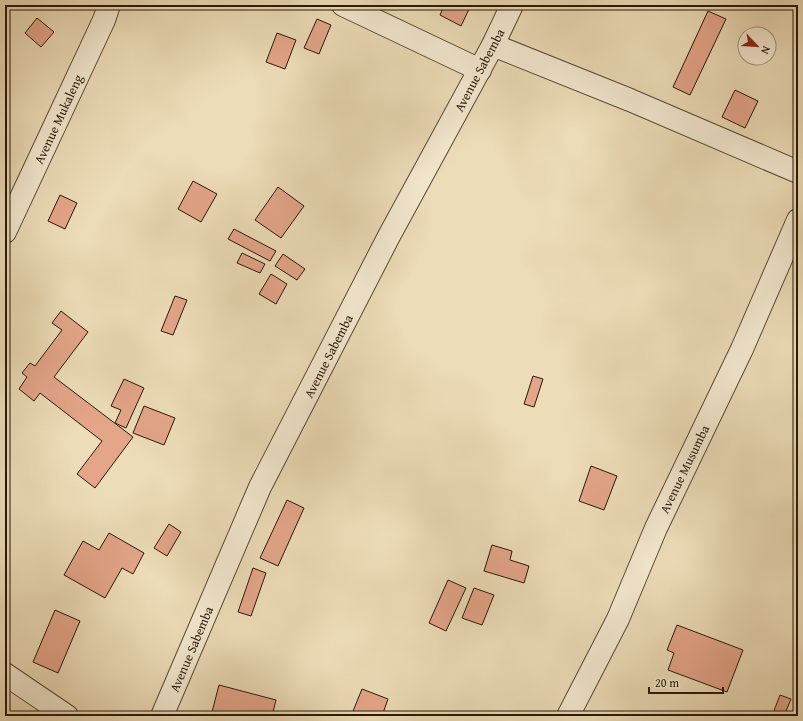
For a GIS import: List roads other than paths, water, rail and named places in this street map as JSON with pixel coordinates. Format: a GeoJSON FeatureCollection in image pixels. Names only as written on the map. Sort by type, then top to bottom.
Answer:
{"type":"FeatureCollection","features":[{"type":"Feature","properties":{"kind":"street","name":"Avenue Mukaleng"},"geometry":{"type":"LineString","coordinates":[[5,232],[110,5]]}},
{"type":"Feature","properties":{"kind":"street"},"geometry":{"type":"LineString","coordinates":[[343,5],[480,70]]}},
{"type":"Feature","properties":{"kind":"street","name":"Avenue Sabemba"},"geometry":{"type":"LineString","coordinates":[[162,716],[260,487],[389,236],[494,45],[512,5]]}},
{"type":"Feature","properties":{"kind":"street"},"geometry":{"type":"LineString","coordinates":[[494,45],[630,100],[798,172]]}},
{"type":"Feature","properties":{"kind":"street","name":"Avenue Musumba"},"geometry":{"type":"LineString","coordinates":[[568,716],[618,619],[656,528],[742,349],[798,220]]}},
{"type":"Feature","properties":{"kind":"street"},"geometry":{"type":"LineString","coordinates":[[5,674],[67,716]]}}]}
